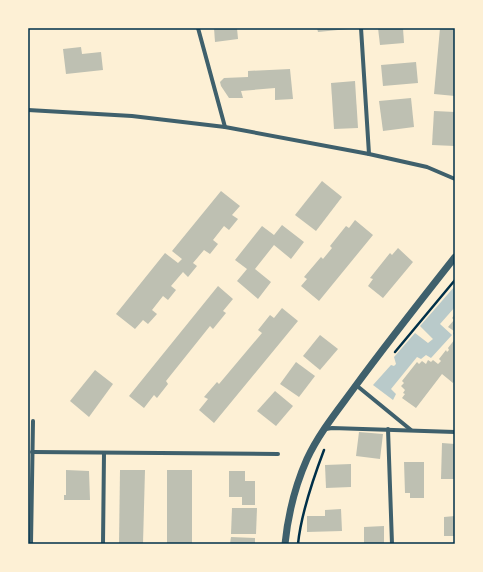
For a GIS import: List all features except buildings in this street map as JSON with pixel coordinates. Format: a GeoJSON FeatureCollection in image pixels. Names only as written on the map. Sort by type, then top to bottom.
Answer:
{"type":"FeatureCollection","features":[{"type":"Feature","properties":{"kind":"street"},"geometry":{"type":"LineString","coordinates":[[198,28],[225,127]]}},
{"type":"Feature","properties":{"kind":"street"},"geometry":{"type":"LineString","coordinates":[[361,28],[369,154]]}},
{"type":"Feature","properties":{"kind":"street"},"geometry":{"type":"LineString","coordinates":[[28,110],[132,116],[225,127],[369,154],[427,167],[455,179]]}},
{"type":"Feature","properties":{"kind":"street"},"geometry":{"type":"LineString","coordinates":[[285,544],[287,526],[296,487],[308,458],[324,429],[391,338],[455,257]]}},
{"type":"Feature","properties":{"kind":"street"},"geometry":{"type":"LineString","coordinates":[[356,386],[411,430]]}},
{"type":"Feature","properties":{"kind":"street"},"geometry":{"type":"LineString","coordinates":[[31,544],[33,421]]}},
{"type":"Feature","properties":{"kind":"street"},"geometry":{"type":"LineString","coordinates":[[324,429],[388,429],[455,432]]}},
{"type":"Feature","properties":{"kind":"street"},"geometry":{"type":"LineString","coordinates":[[388,429],[392,544]]}},
{"type":"Feature","properties":{"kind":"street"},"geometry":{"type":"LineString","coordinates":[[32,452],[278,454]]}},
{"type":"Feature","properties":{"kind":"street"},"geometry":{"type":"LineString","coordinates":[[104,453],[104,544]]}},
{"type":"Feature","properties":{"kind":"path"},"geometry":{"type":"LineString","coordinates":[[392,356],[455,280]]}},
{"type":"Feature","properties":{"kind":"path"},"geometry":{"type":"LineString","coordinates":[[298,544],[300,529],[314,476],[324,448]]}},
{"type":"Feature","properties":{"kind":"shaded area"},"geometry":{"type":"Polygon","coordinates":[[[455,286],[455,307],[440,324],[452,335],[431,358],[426,355],[421,359],[417,357],[391,389],[396,394],[393,400],[373,385],[391,365],[394,366],[396,364],[394,357],[415,333],[428,343],[433,339],[420,326],[455,286]]]}}]}
